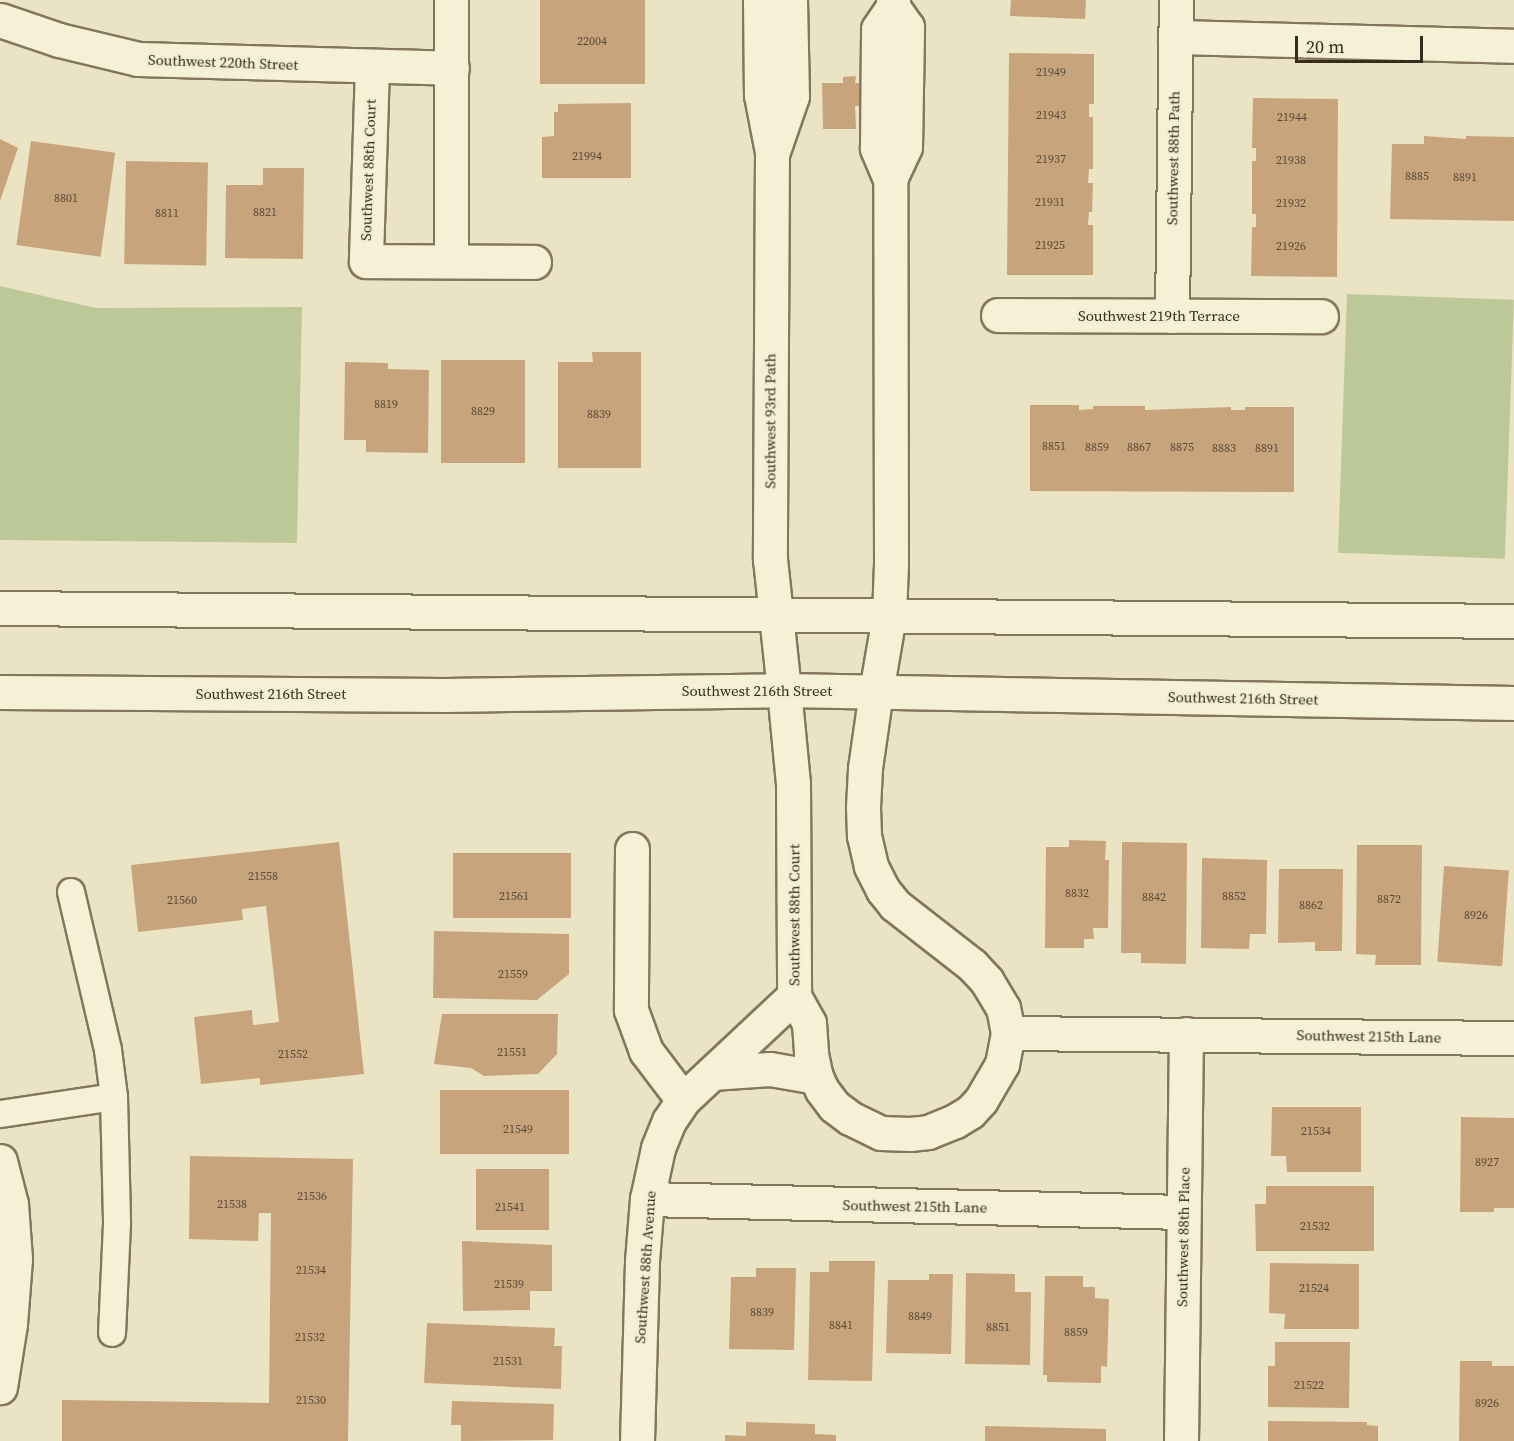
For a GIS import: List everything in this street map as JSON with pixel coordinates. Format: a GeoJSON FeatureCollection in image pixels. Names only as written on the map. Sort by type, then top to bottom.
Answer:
{"type":"FeatureCollection","features":[{"type":"Feature","properties":{"kind":"street"},"geometry":{"type":"LineString","coordinates":[[451,0],[451,261]]}},
{"type":"Feature","properties":{"kind":"street","name":"Southwest 93rd Path"},"geometry":{"type":"LineString","coordinates":[[760,0],[761,95],[772,152],[770,559],[784,690]]}},
{"type":"Feature","properties":{"kind":"street","name":"Southwest 93rd Path"},"geometry":{"type":"LineString","coordinates":[[772,152],[792,96],[790,0]]}},
{"type":"Feature","properties":{"kind":"street","name":"Southwest 88th Path"},"geometry":{"type":"LineString","coordinates":[[1172,316],[1176,0]]}},
{"type":"Feature","properties":{"kind":"street"},"geometry":{"type":"LineString","coordinates":[[876,692],[889,615],[891,562],[890,179],[877,148],[878,29],[893,3]]}},
{"type":"Feature","properties":{"kind":"street","name":"Southwest 220th Street"},"geometry":{"type":"LineString","coordinates":[[0,20],[58,40],[138,59],[452,68]]}},
{"type":"Feature","properties":{"kind":"street"},"geometry":{"type":"LineString","coordinates":[[1175,37],[1514,46]]}},
{"type":"Feature","properties":{"kind":"street","name":"Southwest 88th Court"},"geometry":{"type":"LineString","coordinates":[[372,66],[366,261],[534,261]]}},
{"type":"Feature","properties":{"kind":"street","name":"Southwest 219th Terrace"},"geometry":{"type":"LineString","coordinates":[[998,315],[1321,316]]}},
{"type":"Feature","properties":{"kind":"street"},"geometry":{"type":"LineString","coordinates":[[0,608],[1514,621]]}},
{"type":"Feature","properties":{"kind":"street","name":"Southwest 88th Court"},"geometry":{"type":"LineString","coordinates":[[784,690],[793,783],[794,996],[809,1023],[811,1054],[816,1077],[834,1106],[866,1128],[896,1134],[928,1132],[970,1112],[981,1100],[1002,1064],[1008,1033],[1004,1008],[987,981],[972,965],[895,905],[883,890],[871,866],[864,836],[863,807],[865,768],[876,692]]}},
{"type":"Feature","properties":{"kind":"street","name":"Southwest 216th Street"},"geometry":{"type":"LineString","coordinates":[[0,692],[445,695],[784,690],[1514,703]]}},
{"type":"Feature","properties":{"kind":"street"},"geometry":{"type":"LineString","coordinates":[[632,849],[631,1010],[649,1056],[683,1100]]}},
{"type":"Feature","properties":{"kind":"street","name":"Southwest 88th Avenue"},"geometry":{"type":"LineString","coordinates":[[638,1441],[642,1261],[647,1199],[658,1148],[669,1121],[683,1100],[794,996]]}},
{"type":"Feature","properties":{"kind":"street","name":"Southwest 215th Lane"},"geometry":{"type":"LineString","coordinates":[[1008,1033],[1514,1038]]}},
{"type":"Feature","properties":{"kind":"street","name":"Southwest 88th Place"},"geometry":{"type":"LineString","coordinates":[[1181,1441],[1186,1034]]}},
{"type":"Feature","properties":{"kind":"street"},"geometry":{"type":"LineString","coordinates":[[712,1073],[770,1069],[816,1077]]}},
{"type":"Feature","properties":{"kind":"street"},"geometry":{"type":"LineString","coordinates":[[0,1161],[11,1204],[15,1259],[10,1324],[0,1388]]}},
{"type":"Feature","properties":{"kind":"street","name":"Southwest 215th Lane"},"geometry":{"type":"LineString","coordinates":[[647,1199],[1183,1212]]}},
{"type":"Feature","properties":{"kind":"lane"},"geometry":{"type":"LineString","coordinates":[[71,892],[108,1050],[114,1097],[117,1214],[112,1333]]}},
{"type":"Feature","properties":{"kind":"lane"},"geometry":{"type":"LineString","coordinates":[[0,1114],[114,1097]]}},
{"type":"Feature","properties":{"kind":"green space"},"geometry":{"type":"Polygon","coordinates":[[[0,286],[96,308],[302,307],[297,543],[0,540],[0,286]]]}},
{"type":"Feature","properties":{"kind":"green space"},"geometry":{"type":"Polygon","coordinates":[[[1347,294],[1514,300],[1505,559],[1338,553],[1347,294]]]}},
{"type":"Feature","properties":{"kind":"building"},"geometry":{"type":"Polygon","coordinates":[[[540,0],[645,0],[645,84],[540,84],[540,0]]]}},
{"type":"Feature","properties":{"kind":"building"},"geometry":{"type":"Polygon","coordinates":[[[1011,0],[1086,0],[1085,19],[1010,16],[1011,0]]]}},
{"type":"Feature","properties":{"kind":"building"},"geometry":{"type":"Polygon","coordinates":[[[1009,53],[1094,54],[1094,104],[1089,104],[1089,117],[1093,117],[1093,169],[1089,169],[1088,183],[1093,183],[1092,212],[1089,212],[1088,225],[1093,225],[1093,275],[1007,275],[1009,53]]]}},
{"type":"Feature","properties":{"kind":"building"},"geometry":{"type":"Polygon","coordinates":[[[856,76],[855,83],[859,83],[860,106],[855,106],[856,129],[823,129],[822,83],[843,83],[843,77],[856,76]]]}},
{"type":"Feature","properties":{"kind":"building"},"geometry":{"type":"Polygon","coordinates":[[[1253,98],[1338,99],[1337,277],[1251,276],[1252,227],[1256,227],[1256,214],[1252,214],[1252,161],[1256,161],[1256,148],[1252,148],[1253,98]]]}},
{"type":"Feature","properties":{"kind":"building"},"geometry":{"type":"Polygon","coordinates":[[[631,103],[631,178],[542,178],[542,137],[554,136],[554,112],[558,112],[558,104],[631,103]]]}},
{"type":"Feature","properties":{"kind":"building"},"geometry":{"type":"Polygon","coordinates":[[[1424,136],[1466,139],[1466,136],[1514,137],[1514,221],[1390,219],[1392,144],[1424,144],[1424,136]]]}},
{"type":"Feature","properties":{"kind":"building"},"geometry":{"type":"Polygon","coordinates":[[[0,139],[18,148],[0,201],[0,139]]]}},
{"type":"Feature","properties":{"kind":"building"},"geometry":{"type":"Polygon","coordinates":[[[31,141],[115,153],[101,257],[16,245],[31,141]]]}},
{"type":"Feature","properties":{"kind":"building"},"geometry":{"type":"Polygon","coordinates":[[[126,161],[208,162],[206,265],[124,264],[126,161]]]}},
{"type":"Feature","properties":{"kind":"building"},"geometry":{"type":"Polygon","coordinates":[[[263,168],[304,168],[303,259],[225,258],[226,185],[263,185],[263,168]]]}},
{"type":"Feature","properties":{"kind":"building"},"geometry":{"type":"Polygon","coordinates":[[[592,352],[641,352],[641,468],[558,468],[558,362],[593,362],[592,352]]]}},
{"type":"Feature","properties":{"kind":"building"},"geometry":{"type":"Polygon","coordinates":[[[441,360],[525,360],[525,463],[441,463],[441,360]]]}},
{"type":"Feature","properties":{"kind":"building"},"geometry":{"type":"Polygon","coordinates":[[[345,362],[388,363],[388,369],[429,370],[428,453],[366,452],[366,440],[344,440],[345,362]]]}},
{"type":"Feature","properties":{"kind":"building"},"geometry":{"type":"Polygon","coordinates":[[[1030,405],[1079,405],[1079,410],[1093,409],[1093,406],[1145,406],[1145,410],[1231,407],[1231,410],[1245,410],[1245,407],[1294,407],[1294,492],[1030,491],[1030,405]]]}},
{"type":"Feature","properties":{"kind":"building"},"geometry":{"type":"Polygon","coordinates":[[[1069,840],[1106,841],[1105,860],[1109,860],[1108,928],[1093,928],[1094,939],[1084,939],[1084,948],[1045,948],[1046,847],[1069,847],[1069,840]]]}},
{"type":"Feature","properties":{"kind":"building"},"geometry":{"type":"Polygon","coordinates":[[[339,842],[364,1074],[260,1085],[260,1078],[201,1084],[194,1017],[252,1010],[253,1025],[279,1022],[266,906],[242,909],[243,920],[138,932],[131,865],[339,842]]]}},
{"type":"Feature","properties":{"kind":"building"},"geometry":{"type":"Polygon","coordinates":[[[1122,842],[1187,843],[1186,964],[1141,963],[1141,953],[1121,953],[1122,842]]]}},
{"type":"Feature","properties":{"kind":"building"},"geometry":{"type":"Polygon","coordinates":[[[1357,845],[1422,845],[1421,965],[1375,965],[1376,955],[1356,954],[1357,845]]]}},
{"type":"Feature","properties":{"kind":"building"},"geometry":{"type":"Polygon","coordinates":[[[453,853],[571,853],[571,918],[453,918],[453,853]]]}},
{"type":"Feature","properties":{"kind":"building"},"geometry":{"type":"Polygon","coordinates":[[[1202,858],[1267,860],[1266,934],[1250,934],[1249,949],[1201,948],[1202,858]]]}},
{"type":"Feature","properties":{"kind":"building"},"geometry":{"type":"Polygon","coordinates":[[[1444,866],[1509,871],[1502,966],[1437,962],[1444,866]]]}},
{"type":"Feature","properties":{"kind":"building"},"geometry":{"type":"Polygon","coordinates":[[[1279,869],[1343,869],[1342,951],[1315,951],[1315,942],[1278,943],[1279,869]]]}},
{"type":"Feature","properties":{"kind":"building"},"geometry":{"type":"Polygon","coordinates":[[[434,931],[569,934],[569,974],[537,1000],[433,998],[434,931]]]}},
{"type":"Feature","properties":{"kind":"building"},"geometry":{"type":"Polygon","coordinates":[[[442,1014],[558,1014],[557,1054],[538,1074],[484,1076],[471,1068],[434,1064],[442,1014]]]}},
{"type":"Feature","properties":{"kind":"building"},"geometry":{"type":"Polygon","coordinates":[[[440,1090],[569,1090],[569,1154],[440,1154],[440,1090]]]}},
{"type":"Feature","properties":{"kind":"building"},"geometry":{"type":"Polygon","coordinates":[[[1272,1107],[1361,1107],[1361,1172],[1287,1172],[1286,1156],[1271,1156],[1272,1107]]]}},
{"type":"Feature","properties":{"kind":"building"},"geometry":{"type":"Polygon","coordinates":[[[1461,1117],[1514,1118],[1514,1208],[1494,1208],[1494,1212],[1460,1212],[1461,1117]]]}},
{"type":"Feature","properties":{"kind":"building"},"geometry":{"type":"Polygon","coordinates":[[[190,1156],[353,1159],[348,1441],[62,1441],[62,1400],[269,1403],[271,1213],[259,1213],[258,1241],[189,1239],[190,1156]]]}},
{"type":"Feature","properties":{"kind":"building"},"geometry":{"type":"Polygon","coordinates":[[[476,1169],[549,1169],[549,1230],[476,1230],[476,1169]]]}},
{"type":"Feature","properties":{"kind":"building"},"geometry":{"type":"Polygon","coordinates":[[[1266,1186],[1374,1186],[1374,1251],[1256,1251],[1255,1204],[1266,1204],[1266,1186]]]}},
{"type":"Feature","properties":{"kind":"building"},"geometry":{"type":"Polygon","coordinates":[[[462,1241],[552,1245],[552,1291],[530,1291],[530,1310],[463,1311],[462,1241]]]}},
{"type":"Feature","properties":{"kind":"building"},"geometry":{"type":"Polygon","coordinates":[[[829,1261],[875,1261],[872,1381],[808,1380],[810,1272],[829,1272],[829,1261]]]}},
{"type":"Feature","properties":{"kind":"building"},"geometry":{"type":"Polygon","coordinates":[[[1270,1263],[1359,1264],[1359,1329],[1284,1329],[1285,1314],[1269,1313],[1270,1263]]]}},
{"type":"Feature","properties":{"kind":"building"},"geometry":{"type":"Polygon","coordinates":[[[756,1268],[796,1268],[794,1350],[729,1349],[731,1277],[756,1277],[756,1268]]]}},
{"type":"Feature","properties":{"kind":"building"},"geometry":{"type":"Polygon","coordinates":[[[966,1273],[1015,1274],[1015,1292],[1031,1292],[1030,1365],[965,1364],[966,1273]]]}},
{"type":"Feature","properties":{"kind":"building"},"geometry":{"type":"Polygon","coordinates":[[[929,1274],[953,1274],[951,1354],[886,1353],[888,1280],[929,1280],[929,1274]]]}},
{"type":"Feature","properties":{"kind":"building"},"geometry":{"type":"Polygon","coordinates":[[[1045,1276],[1083,1276],[1083,1287],[1095,1287],[1095,1298],[1109,1299],[1107,1367],[1101,1366],[1101,1383],[1047,1382],[1047,1375],[1043,1375],[1045,1276]]]}},
{"type":"Feature","properties":{"kind":"building"},"geometry":{"type":"Polygon","coordinates":[[[427,1323],[555,1328],[554,1346],[562,1346],[561,1389],[424,1383],[427,1323]]]}},
{"type":"Feature","properties":{"kind":"building"},"geometry":{"type":"Polygon","coordinates":[[[1275,1342],[1350,1342],[1349,1408],[1268,1407],[1268,1366],[1275,1366],[1275,1342]]]}},
{"type":"Feature","properties":{"kind":"building"},"geometry":{"type":"Polygon","coordinates":[[[1460,1361],[1492,1361],[1492,1366],[1514,1366],[1514,1441],[1459,1441],[1460,1361]]]}},
{"type":"Feature","properties":{"kind":"building"},"geometry":{"type":"Polygon","coordinates":[[[452,1401],[554,1404],[553,1440],[461,1441],[461,1425],[451,1425],[452,1401]]]}},
{"type":"Feature","properties":{"kind":"building"},"geometry":{"type":"Polygon","coordinates":[[[1268,1421],[1367,1422],[1367,1425],[1378,1426],[1378,1441],[1268,1441],[1268,1421]]]}},
{"type":"Feature","properties":{"kind":"building"},"geometry":{"type":"Polygon","coordinates":[[[746,1422],[815,1424],[815,1434],[836,1435],[836,1441],[725,1441],[725,1435],[746,1436],[746,1422]]]}},
{"type":"Feature","properties":{"kind":"building"},"geometry":{"type":"Polygon","coordinates":[[[985,1426],[1106,1429],[1106,1441],[985,1441],[985,1426]]]}}]}
